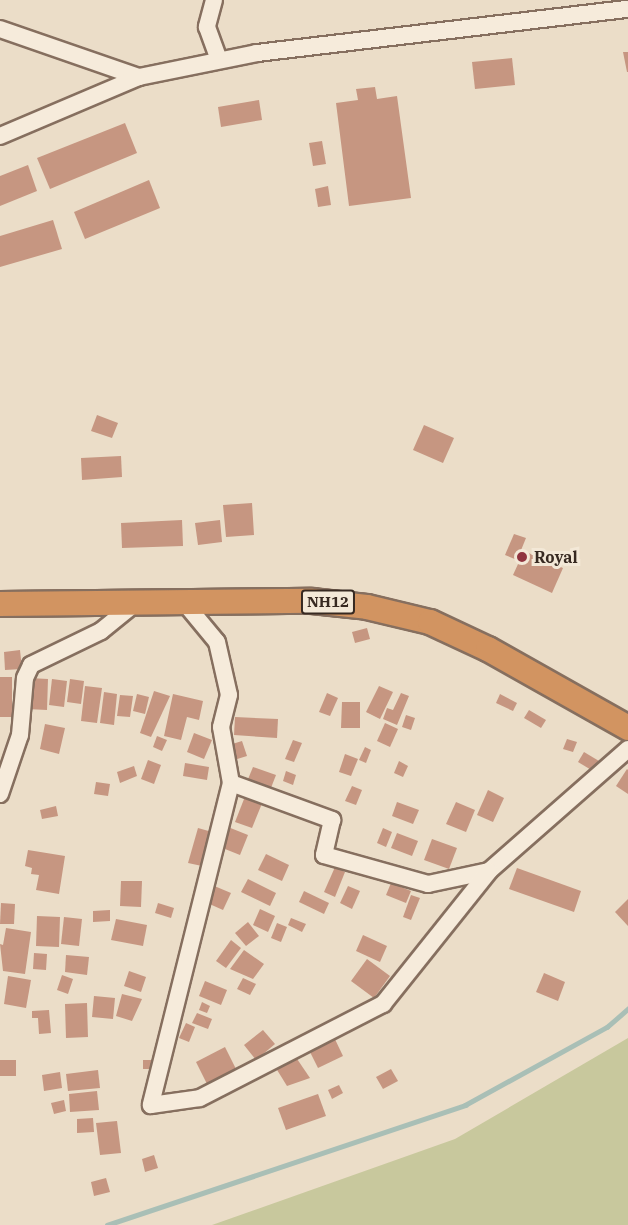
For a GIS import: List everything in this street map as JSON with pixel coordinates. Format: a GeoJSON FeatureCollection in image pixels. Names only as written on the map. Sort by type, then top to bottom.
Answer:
{"type":"FeatureCollection","features":[{"type":"Feature","properties":{"kind":"highway","name":"NH12"},"geometry":{"type":"LineString","coordinates":[[0,604],[312,601],[401,614],[488,649],[628,728]]}},
{"type":"Feature","properties":{"kind":"street"},"geometry":{"type":"LineString","coordinates":[[214,0],[207,27],[218,58]]}},
{"type":"Feature","properties":{"kind":"street"},"geometry":{"type":"LineString","coordinates":[[0,136],[139,77],[218,58],[628,9]]}},
{"type":"Feature","properties":{"kind":"street"},"geometry":{"type":"LineString","coordinates":[[0,29],[139,77]]}},
{"type":"Feature","properties":{"kind":"street"},"geometry":{"type":"LineString","coordinates":[[0,794],[20,735],[25,678],[31,665],[101,631],[138,601]]}},
{"type":"Feature","properties":{"kind":"street"},"geometry":{"type":"LineString","coordinates":[[183,601],[217,642],[229,695],[221,727],[231,783],[151,1105],[200,1098],[383,1004],[489,871],[628,749]]}},
{"type":"Feature","properties":{"kind":"street"},"geometry":{"type":"LineString","coordinates":[[231,783],[332,820],[324,855],[428,884],[489,871]]}},
{"type":"Feature","properties":{"kind":"green space"},"geometry":{"type":"Polygon","coordinates":[[[628,1038],[628,1225],[212,1225],[455,1139],[628,1038]]]}},
{"type":"Feature","properties":{"kind":"building"},"geometry":{"type":"Polygon","coordinates":[[[623,52],[628,52],[628,72],[627,72],[623,52]]]}},
{"type":"Feature","properties":{"kind":"building"},"geometry":{"type":"Polygon","coordinates":[[[512,58],[515,85],[475,89],[472,62],[512,58]]]}},
{"type":"Feature","properties":{"kind":"building"},"geometry":{"type":"Polygon","coordinates":[[[375,87],[377,99],[397,96],[411,198],[349,206],[336,103],[358,100],[356,89],[375,87]]]}},
{"type":"Feature","properties":{"kind":"building"},"geometry":{"type":"Polygon","coordinates":[[[259,100],[262,120],[221,127],[218,107],[259,100]]]}},
{"type":"Feature","properties":{"kind":"building"},"geometry":{"type":"Polygon","coordinates":[[[125,123],[137,153],[50,189],[37,158],[125,123]]]}},
{"type":"Feature","properties":{"kind":"building"},"geometry":{"type":"Polygon","coordinates":[[[322,141],[326,164],[313,166],[309,143],[322,141]]]}},
{"type":"Feature","properties":{"kind":"building"},"geometry":{"type":"Polygon","coordinates":[[[28,165],[37,191],[0,206],[0,176],[28,165]]]}},
{"type":"Feature","properties":{"kind":"building"},"geometry":{"type":"Polygon","coordinates":[[[149,180],[160,208],[85,239],[74,212],[149,180]]]}},
{"type":"Feature","properties":{"kind":"building"},"geometry":{"type":"Polygon","coordinates":[[[328,186],[331,205],[318,207],[315,189],[328,186]]]}},
{"type":"Feature","properties":{"kind":"building"},"geometry":{"type":"Polygon","coordinates":[[[53,220],[62,249],[0,267],[0,236],[53,220]]]}},
{"type":"Feature","properties":{"kind":"building"},"geometry":{"type":"Polygon","coordinates":[[[97,415],[118,423],[112,438],[91,431],[97,415]]]}},
{"type":"Feature","properties":{"kind":"building"},"geometry":{"type":"Polygon","coordinates":[[[424,425],[454,438],[443,463],[413,450],[424,425]]]}},
{"type":"Feature","properties":{"kind":"building"},"geometry":{"type":"Polygon","coordinates":[[[121,456],[122,477],[82,480],[81,458],[121,456]]]}},
{"type":"Feature","properties":{"kind":"building"},"geometry":{"type":"Polygon","coordinates":[[[252,503],[254,535],[226,537],[223,505],[252,503]]]}},
{"type":"Feature","properties":{"kind":"building"},"geometry":{"type":"Polygon","coordinates":[[[182,520],[183,546],[122,548],[121,523],[182,520]]]}},
{"type":"Feature","properties":{"kind":"building"},"geometry":{"type":"Polygon","coordinates":[[[220,520],[222,542],[198,545],[195,523],[220,520]]]}},
{"type":"Feature","properties":{"kind":"building"},"geometry":{"type":"Polygon","coordinates":[[[514,534],[526,538],[517,560],[505,555],[514,534]]]}},
{"type":"Feature","properties":{"kind":"building"},"geometry":{"type":"Polygon","coordinates":[[[524,551],[563,568],[552,593],[513,575],[524,551]]]}},
{"type":"Feature","properties":{"kind":"building"},"geometry":{"type":"Polygon","coordinates":[[[367,628],[370,639],[355,643],[352,632],[367,628]]]}},
{"type":"Feature","properties":{"kind":"building"},"geometry":{"type":"Polygon","coordinates":[[[20,650],[22,669],[5,670],[4,652],[20,650]]]}},
{"type":"Feature","properties":{"kind":"building"},"geometry":{"type":"Polygon","coordinates":[[[0,677],[12,677],[12,717],[0,717],[0,677]]]}},
{"type":"Feature","properties":{"kind":"building"},"geometry":{"type":"Polygon","coordinates":[[[29,678],[48,679],[47,710],[27,709],[29,678]]]}},
{"type":"Feature","properties":{"kind":"building"},"geometry":{"type":"Polygon","coordinates":[[[52,679],[67,681],[64,707],[49,705],[52,679]]]}},
{"type":"Feature","properties":{"kind":"building"},"geometry":{"type":"Polygon","coordinates":[[[70,679],[84,681],[81,704],[67,702],[70,679]]]}},
{"type":"Feature","properties":{"kind":"building"},"geometry":{"type":"Polygon","coordinates":[[[85,686],[102,688],[97,723],[81,721],[85,686]]]}},
{"type":"Feature","properties":{"kind":"building"},"geometry":{"type":"Polygon","coordinates":[[[379,686],[393,692],[380,719],[366,712],[379,686]]]}},
{"type":"Feature","properties":{"kind":"building"},"geometry":{"type":"Polygon","coordinates":[[[154,691],[170,696],[151,737],[140,733],[154,691]]]}},
{"type":"Feature","properties":{"kind":"building"},"geometry":{"type":"Polygon","coordinates":[[[104,692],[117,694],[114,725],[100,723],[104,692]]]}},
{"type":"Feature","properties":{"kind":"building"},"geometry":{"type":"Polygon","coordinates":[[[327,693],[338,698],[330,716],[319,712],[327,693]]]}},
{"type":"Feature","properties":{"kind":"building"},"geometry":{"type":"Polygon","coordinates":[[[401,693],[409,696],[397,725],[383,719],[387,708],[393,710],[401,693]]]}},
{"type":"Feature","properties":{"kind":"building"},"geometry":{"type":"Polygon","coordinates":[[[137,694],[149,697],[145,714],[133,711],[137,694]]]}},
{"type":"Feature","properties":{"kind":"building"},"geometry":{"type":"Polygon","coordinates":[[[173,694],[203,701],[199,720],[187,717],[181,740],[164,736],[173,694]]]}},
{"type":"Feature","properties":{"kind":"building"},"geometry":{"type":"Polygon","coordinates":[[[500,694],[517,703],[513,711],[496,703],[500,694]]]}},
{"type":"Feature","properties":{"kind":"building"},"geometry":{"type":"Polygon","coordinates":[[[120,695],[133,696],[130,717],[117,716],[120,695]]]}},
{"type":"Feature","properties":{"kind":"building"},"geometry":{"type":"Polygon","coordinates":[[[342,702],[360,702],[360,728],[341,728],[342,702]]]}},
{"type":"Feature","properties":{"kind":"building"},"geometry":{"type":"Polygon","coordinates":[[[529,710],[546,720],[541,728],[524,718],[529,710]]]}},
{"type":"Feature","properties":{"kind":"building"},"geometry":{"type":"Polygon","coordinates":[[[406,715],[415,718],[411,730],[402,727],[406,715]]]}},
{"type":"Feature","properties":{"kind":"building"},"geometry":{"type":"Polygon","coordinates":[[[235,717],[278,719],[277,738],[234,735],[235,717]]]}},
{"type":"Feature","properties":{"kind":"building"},"geometry":{"type":"Polygon","coordinates":[[[385,723],[398,729],[390,747],[377,741],[385,723]]]}},
{"type":"Feature","properties":{"kind":"building"},"geometry":{"type":"Polygon","coordinates":[[[45,724],[65,728],[59,754],[40,749],[45,724]]]}},
{"type":"Feature","properties":{"kind":"building"},"geometry":{"type":"Polygon","coordinates":[[[194,733],[212,740],[204,759],[187,752],[194,733]]]}},
{"type":"Feature","properties":{"kind":"building"},"geometry":{"type":"Polygon","coordinates":[[[157,736],[167,740],[162,751],[153,747],[157,736]]]}},
{"type":"Feature","properties":{"kind":"building"},"geometry":{"type":"Polygon","coordinates":[[[567,739],[577,742],[573,752],[563,749],[567,739]]]}},
{"type":"Feature","properties":{"kind":"building"},"geometry":{"type":"Polygon","coordinates":[[[293,740],[302,743],[294,762],[285,759],[293,740]]]}},
{"type":"Feature","properties":{"kind":"building"},"geometry":{"type":"Polygon","coordinates":[[[242,741],[247,756],[234,760],[229,745],[242,741]]]}},
{"type":"Feature","properties":{"kind":"building"},"geometry":{"type":"Polygon","coordinates":[[[365,747],[371,750],[366,763],[359,760],[365,747]]]}},
{"type":"Feature","properties":{"kind":"building"},"geometry":{"type":"Polygon","coordinates":[[[584,752],[599,761],[593,771],[578,762],[584,752]]]}},
{"type":"Feature","properties":{"kind":"building"},"geometry":{"type":"Polygon","coordinates":[[[345,754],[358,759],[351,776],[339,772],[345,754]]]}},
{"type":"Feature","properties":{"kind":"building"},"geometry":{"type":"Polygon","coordinates":[[[148,760],[161,765],[154,784],[141,779],[148,760]]]}},
{"type":"Feature","properties":{"kind":"building"},"geometry":{"type":"Polygon","coordinates":[[[399,761],[408,766],[403,777],[394,773],[399,761]]]}},
{"type":"Feature","properties":{"kind":"building"},"geometry":{"type":"Polygon","coordinates":[[[185,763],[209,767],[207,780],[183,776],[185,763]]]}},
{"type":"Feature","properties":{"kind":"building"},"geometry":{"type":"Polygon","coordinates":[[[134,766],[137,776],[120,783],[117,772],[134,766]]]}},
{"type":"Feature","properties":{"kind":"building"},"geometry":{"type":"Polygon","coordinates":[[[253,767],[276,775],[269,793],[246,784],[253,767]]]}},
{"type":"Feature","properties":{"kind":"building"},"geometry":{"type":"Polygon","coordinates":[[[628,770],[628,794],[616,786],[628,770]]]}},
{"type":"Feature","properties":{"kind":"building"},"geometry":{"type":"Polygon","coordinates":[[[286,771],[296,775],[293,785],[283,781],[286,771]]]}},
{"type":"Feature","properties":{"kind":"building"},"geometry":{"type":"Polygon","coordinates":[[[96,782],[110,784],[108,796],[94,794],[96,782]]]}},
{"type":"Feature","properties":{"kind":"building"},"geometry":{"type":"Polygon","coordinates":[[[352,786],[362,790],[356,805],[345,801],[352,786]]]}},
{"type":"Feature","properties":{"kind":"building"},"geometry":{"type":"Polygon","coordinates":[[[488,790],[504,798],[493,822],[477,815],[488,790]]]}},
{"type":"Feature","properties":{"kind":"building"},"geometry":{"type":"Polygon","coordinates":[[[246,794],[263,801],[252,828],[235,822],[246,794]]]}},
{"type":"Feature","properties":{"kind":"building"},"geometry":{"type":"Polygon","coordinates":[[[397,802],[419,810],[413,824],[392,816],[397,802]]]}},
{"type":"Feature","properties":{"kind":"building"},"geometry":{"type":"Polygon","coordinates":[[[456,802],[475,810],[466,832],[446,824],[456,802]]]}},
{"type":"Feature","properties":{"kind":"building"},"geometry":{"type":"Polygon","coordinates":[[[56,806],[58,816],[42,819],[40,810],[56,806]]]}},
{"type":"Feature","properties":{"kind":"building"},"geometry":{"type":"Polygon","coordinates":[[[228,827],[248,835],[240,855],[220,847],[228,827]]]}},
{"type":"Feature","properties":{"kind":"building"},"geometry":{"type":"Polygon","coordinates":[[[198,828],[212,832],[202,866],[188,863],[198,828]]]}},
{"type":"Feature","properties":{"kind":"building"},"geometry":{"type":"Polygon","coordinates":[[[383,828],[392,832],[386,847],[377,843],[383,828]]]}},
{"type":"Feature","properties":{"kind":"building"},"geometry":{"type":"Polygon","coordinates":[[[397,833],[418,841],[412,856],[391,848],[397,833]]]}},
{"type":"Feature","properties":{"kind":"building"},"geometry":{"type":"Polygon","coordinates":[[[432,839],[457,848],[449,869],[424,860],[432,839]]]}},
{"type":"Feature","properties":{"kind":"building"},"geometry":{"type":"Polygon","coordinates":[[[28,850],[65,856],[59,894],[36,890],[39,875],[31,874],[32,868],[25,866],[28,850]]]}},
{"type":"Feature","properties":{"kind":"building"},"geometry":{"type":"Polygon","coordinates":[[[266,854],[289,865],[282,881],[258,870],[266,854]]]}},
{"type":"Feature","properties":{"kind":"building"},"geometry":{"type":"Polygon","coordinates":[[[335,867],[345,872],[335,897],[324,892],[335,867]]]}},
{"type":"Feature","properties":{"kind":"building"},"geometry":{"type":"Polygon","coordinates":[[[517,868],[581,891],[574,912],[509,889],[517,868]]]}},
{"type":"Feature","properties":{"kind":"building"},"geometry":{"type":"Polygon","coordinates":[[[248,879],[276,893],[270,906],[241,892],[248,879]]]}},
{"type":"Feature","properties":{"kind":"building"},"geometry":{"type":"Polygon","coordinates":[[[121,881],[142,881],[141,907],[120,906],[121,881]]]}},
{"type":"Feature","properties":{"kind":"building"},"geometry":{"type":"Polygon","coordinates":[[[391,883],[411,891],[406,903],[386,895],[391,883]]]}},
{"type":"Feature","properties":{"kind":"building"},"geometry":{"type":"Polygon","coordinates":[[[212,885],[231,893],[223,910],[205,902],[212,885]]]}},
{"type":"Feature","properties":{"kind":"building"},"geometry":{"type":"Polygon","coordinates":[[[348,886],[360,891],[352,909],[340,903],[348,886]]]}},
{"type":"Feature","properties":{"kind":"building"},"geometry":{"type":"Polygon","coordinates":[[[304,891],[329,903],[324,914],[299,902],[304,891]]]}},
{"type":"Feature","properties":{"kind":"building"},"geometry":{"type":"Polygon","coordinates":[[[411,895],[420,898],[411,920],[403,917],[411,895]]]}},
{"type":"Feature","properties":{"kind":"building"},"geometry":{"type":"Polygon","coordinates":[[[628,899],[628,926],[615,912],[628,899]]]}},
{"type":"Feature","properties":{"kind":"building"},"geometry":{"type":"Polygon","coordinates":[[[1,903],[15,904],[14,924],[0,924],[1,903]]]}},
{"type":"Feature","properties":{"kind":"building"},"geometry":{"type":"Polygon","coordinates":[[[158,903],[174,908],[171,918],[155,913],[158,903]]]}},
{"type":"Feature","properties":{"kind":"building"},"geometry":{"type":"Polygon","coordinates":[[[260,909],[275,916],[268,932],[253,925],[260,909]]]}},
{"type":"Feature","properties":{"kind":"building"},"geometry":{"type":"Polygon","coordinates":[[[110,910],[110,921],[93,922],[93,911],[110,910]]]}},
{"type":"Feature","properties":{"kind":"building"},"geometry":{"type":"Polygon","coordinates":[[[37,916],[60,917],[59,947],[36,946],[37,916]]]}},
{"type":"Feature","properties":{"kind":"building"},"geometry":{"type":"Polygon","coordinates":[[[64,917],[82,919],[79,946],[61,944],[64,917]]]}},
{"type":"Feature","properties":{"kind":"building"},"geometry":{"type":"Polygon","coordinates":[[[291,918],[306,924],[302,932],[288,925],[291,918]]]}},
{"type":"Feature","properties":{"kind":"building"},"geometry":{"type":"Polygon","coordinates":[[[116,919],[147,925],[143,946],[111,940],[116,919]]]}},
{"type":"Feature","properties":{"kind":"building"},"geometry":{"type":"Polygon","coordinates":[[[248,922],[259,936],[246,946],[235,933],[248,922]]]}},
{"type":"Feature","properties":{"kind":"building"},"geometry":{"type":"Polygon","coordinates":[[[277,923],[287,927],[281,942],[271,938],[277,923]]]}},
{"type":"Feature","properties":{"kind":"building"},"geometry":{"type":"Polygon","coordinates":[[[6,928],[31,932],[25,974],[3,971],[0,944],[3,945],[6,928]]]}},
{"type":"Feature","properties":{"kind":"building"},"geometry":{"type":"Polygon","coordinates":[[[363,935],[387,946],[380,962],[356,951],[363,935]]]}},
{"type":"Feature","properties":{"kind":"building"},"geometry":{"type":"Polygon","coordinates":[[[231,940],[241,948],[226,968],[216,961],[231,940]]]}},
{"type":"Feature","properties":{"kind":"building"},"geometry":{"type":"Polygon","coordinates":[[[244,950],[264,964],[253,979],[230,969],[244,950]]]}},
{"type":"Feature","properties":{"kind":"building"},"geometry":{"type":"Polygon","coordinates":[[[34,953],[47,954],[46,970],[33,969],[34,953]]]}},
{"type":"Feature","properties":{"kind":"building"},"geometry":{"type":"Polygon","coordinates":[[[66,955],[89,957],[87,975],[65,972],[66,955]]]}},
{"type":"Feature","properties":{"kind":"building"},"geometry":{"type":"Polygon","coordinates":[[[367,959],[390,976],[374,998],[351,981],[367,959]]]}},
{"type":"Feature","properties":{"kind":"building"},"geometry":{"type":"Polygon","coordinates":[[[129,971],[146,977],[141,992],[124,986],[129,971]]]}},
{"type":"Feature","properties":{"kind":"building"},"geometry":{"type":"Polygon","coordinates":[[[544,973],[565,982],[558,1001],[536,992],[544,973]]]}},
{"type":"Feature","properties":{"kind":"building"},"geometry":{"type":"Polygon","coordinates":[[[62,975],[73,979],[68,994],[57,990],[62,975]]]}},
{"type":"Feature","properties":{"kind":"building"},"geometry":{"type":"Polygon","coordinates":[[[8,976],[31,980],[26,1008],[4,1004],[8,976]]]}},
{"type":"Feature","properties":{"kind":"building"},"geometry":{"type":"Polygon","coordinates":[[[243,978],[256,984],[250,995],[237,989],[243,978]]]}},
{"type":"Feature","properties":{"kind":"building"},"geometry":{"type":"Polygon","coordinates":[[[205,981],[227,990],[221,1005],[199,996],[205,981]]]}},
{"type":"Feature","properties":{"kind":"building"},"geometry":{"type":"Polygon","coordinates":[[[122,994],[142,999],[132,1021],[116,1016],[122,994]]]}},
{"type":"Feature","properties":{"kind":"building"},"geometry":{"type":"Polygon","coordinates":[[[94,996],[115,998],[113,1019],[92,1017],[94,996]]]}},
{"type":"Feature","properties":{"kind":"building"},"geometry":{"type":"Polygon","coordinates":[[[202,1002],[210,1006],[207,1013],[199,1010],[202,1002]]]}},
{"type":"Feature","properties":{"kind":"building"},"geometry":{"type":"Polygon","coordinates":[[[87,1003],[88,1037],[66,1038],[65,1004],[87,1003]]]}},
{"type":"Feature","properties":{"kind":"building"},"geometry":{"type":"Polygon","coordinates":[[[49,1010],[51,1033],[39,1034],[38,1018],[32,1018],[32,1011],[49,1010]]]}},
{"type":"Feature","properties":{"kind":"building"},"geometry":{"type":"Polygon","coordinates":[[[197,1013],[212,1019],[208,1029],[192,1023],[197,1013]]]}},
{"type":"Feature","properties":{"kind":"building"},"geometry":{"type":"Polygon","coordinates":[[[186,1023],[195,1027],[189,1042],[179,1038],[186,1023]]]}},
{"type":"Feature","properties":{"kind":"building"},"geometry":{"type":"Polygon","coordinates":[[[263,1030],[275,1044],[256,1060],[244,1045],[263,1030]]]}},
{"type":"Feature","properties":{"kind":"building"},"geometry":{"type":"Polygon","coordinates":[[[332,1033],[343,1056],[318,1068],[307,1046],[332,1033]]]}},
{"type":"Feature","properties":{"kind":"building"},"geometry":{"type":"Polygon","coordinates":[[[225,1047],[236,1069],[207,1084],[196,1062],[225,1047]]]}},
{"type":"Feature","properties":{"kind":"building"},"geometry":{"type":"Polygon","coordinates":[[[293,1053],[310,1078],[287,1086],[274,1065],[293,1053]]]}},
{"type":"Feature","properties":{"kind":"building"},"geometry":{"type":"Polygon","coordinates":[[[0,1060],[16,1060],[16,1076],[0,1076],[0,1060]]]}},
{"type":"Feature","properties":{"kind":"building"},"geometry":{"type":"Polygon","coordinates":[[[143,1060],[156,1060],[157,1069],[143,1069],[143,1060]]]}},
{"type":"Feature","properties":{"kind":"building"},"geometry":{"type":"Polygon","coordinates":[[[391,1069],[398,1081],[383,1089],[376,1077],[391,1069]]]}},
{"type":"Feature","properties":{"kind":"building"},"geometry":{"type":"Polygon","coordinates":[[[98,1070],[100,1088],[68,1091],[66,1074],[98,1070]]]}},
{"type":"Feature","properties":{"kind":"building"},"geometry":{"type":"Polygon","coordinates":[[[60,1072],[62,1088],[44,1091],[42,1075],[60,1072]]]}},
{"type":"Feature","properties":{"kind":"building"},"geometry":{"type":"Polygon","coordinates":[[[339,1085],[343,1093],[332,1099],[328,1090],[339,1085]]]}},
{"type":"Feature","properties":{"kind":"building"},"geometry":{"type":"Polygon","coordinates":[[[97,1091],[99,1110],[70,1112],[69,1094],[97,1091]]]}},
{"type":"Feature","properties":{"kind":"building"},"geometry":{"type":"Polygon","coordinates":[[[318,1094],[326,1116],[286,1130],[278,1108],[318,1094]]]}},
{"type":"Feature","properties":{"kind":"building"},"geometry":{"type":"Polygon","coordinates":[[[64,1100],[66,1111],[54,1114],[51,1103],[64,1100]]]}},
{"type":"Feature","properties":{"kind":"building"},"geometry":{"type":"Polygon","coordinates":[[[93,1118],[94,1132],[77,1133],[77,1119],[93,1118]]]}},
{"type":"Feature","properties":{"kind":"building"},"geometry":{"type":"Polygon","coordinates":[[[117,1121],[121,1153],[100,1155],[96,1123],[117,1121]]]}},
{"type":"Feature","properties":{"kind":"building"},"geometry":{"type":"Polygon","coordinates":[[[154,1155],[158,1168],[145,1172],[142,1159],[154,1155]]]}},
{"type":"Feature","properties":{"kind":"building"},"geometry":{"type":"Polygon","coordinates":[[[106,1178],[110,1192],[94,1196],[91,1182],[106,1178]]]}},
{"type":"Feature","properties":{"kind":"waterway"},"geometry":{"type":"LineString","coordinates":[[107,1225],[465,1105],[607,1027],[628,1009]]}},
{"type":"Feature","properties":{"kind":"place","name":"Royal"},"geometry":{"type":"Point","coordinates":[522,557]}}]}
